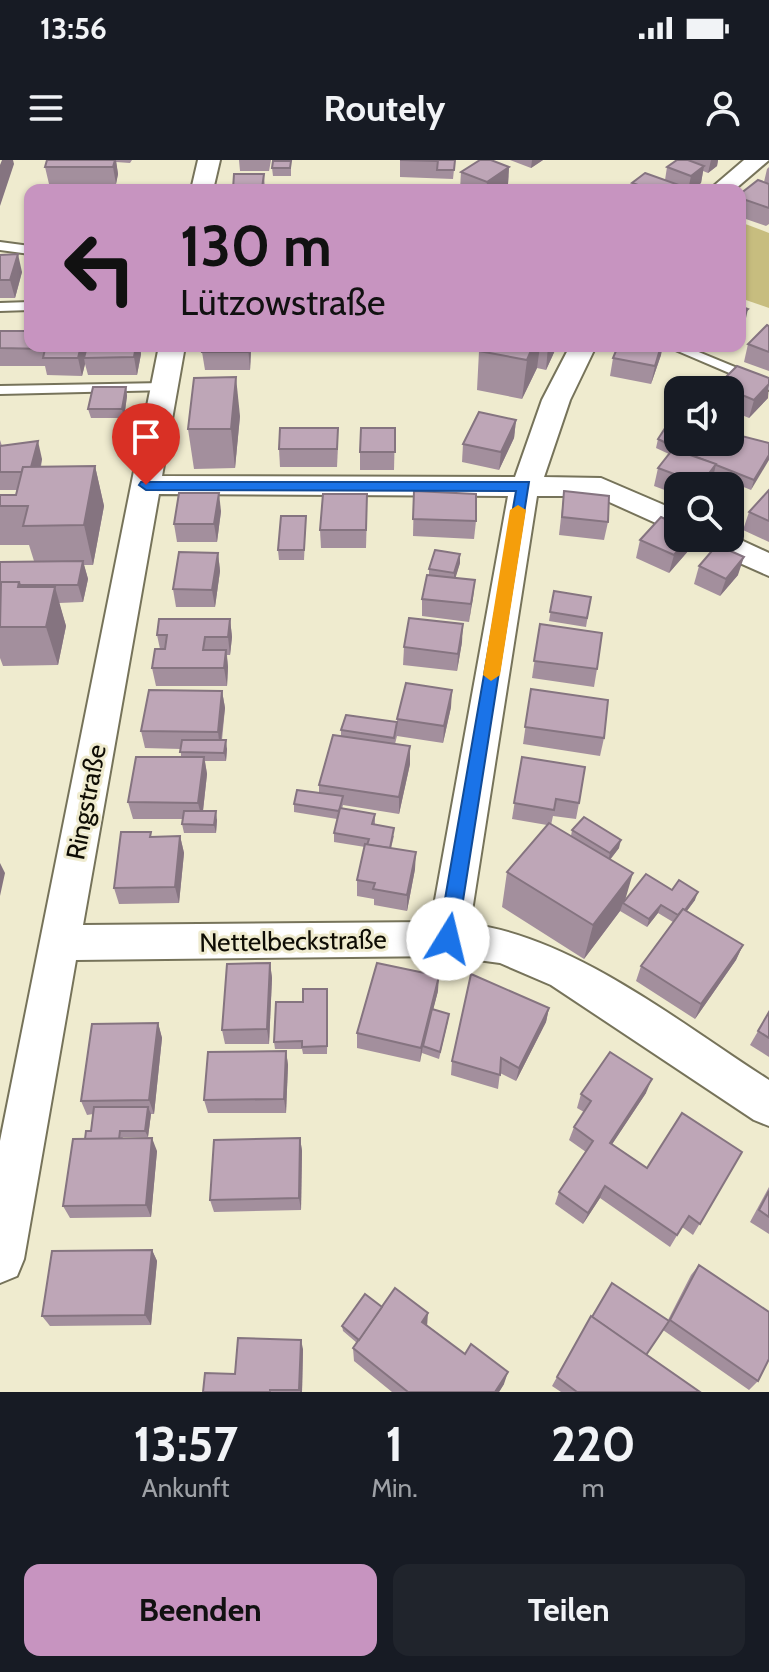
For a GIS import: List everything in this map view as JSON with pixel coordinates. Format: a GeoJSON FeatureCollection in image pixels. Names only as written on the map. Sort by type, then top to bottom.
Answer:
{"type":"FeatureCollection","features":[{"type":"Feature","properties":{"kind":"street"},"geometry":{"type":"LineString","coordinates":[[203,184],[209,160]]}},
{"type":"Feature","properties":{"kind":"street"},"geometry":{"type":"LineString","coordinates":[[728,184],[758,160]]}},
{"type":"Feature","properties":{"kind":"street","name":"Ringstraße"},"geometry":{"type":"LineString","coordinates":[[0,1259],[171,352]]}},
{"type":"Feature","properties":{"kind":"street"},"geometry":{"type":"LineString","coordinates":[[448,939],[524,486],[556,400],[580,352]]}},
{"type":"Feature","properties":{"kind":"street"},"geometry":{"type":"LineString","coordinates":[[146,485],[601,487],[664,516]]}},
{"type":"Feature","properties":{"kind":"street"},"geometry":{"type":"LineString","coordinates":[[741,552],[769,565]]}},
{"type":"Feature","properties":{"kind":"street","name":"Nettelbeckstraße"},"geometry":{"type":"LineString","coordinates":[[59,943],[448,939],[503,946],[565,972],[769,1105]]}},
{"type":"Feature","properties":{"kind":"lane"},"geometry":{"type":"LineString","coordinates":[[0,246],[24,249]]}},
{"type":"Feature","properties":{"kind":"lane"},"geometry":{"type":"LineString","coordinates":[[0,307],[24,306]]}},
{"type":"Feature","properties":{"kind":"lane"},"geometry":{"type":"LineString","coordinates":[[687,352],[769,386]]}},
{"type":"Feature","properties":{"kind":"lane"},"geometry":{"type":"LineString","coordinates":[[0,390],[164,387]]}},
{"type":"Feature","properties":{"kind":"shaded area"},"geometry":{"type":"Polygon","coordinates":[[[746,224],[769,233],[769,308],[746,300],[746,224]]]}},
{"type":"Feature","properties":{"kind":"building"},"geometry":{"type":"Polygon","coordinates":[[[47,160],[115,160],[113,167],[45,167],[47,160]]]}},
{"type":"Feature","properties":{"kind":"building"},"geometry":{"type":"Polygon","coordinates":[[[438,160],[455,160],[454,170],[437,170],[438,160]]]}},
{"type":"Feature","properties":{"kind":"building"},"geometry":{"type":"Polygon","coordinates":[[[480,160],[491,160],[509,167],[487,182],[461,172],[480,160]]]}},
{"type":"Feature","properties":{"kind":"building"},"geometry":{"type":"Polygon","coordinates":[[[677,160],[704,166],[691,176],[667,167],[677,160]]]}},
{"type":"Feature","properties":{"kind":"building"},"geometry":{"type":"Polygon","coordinates":[[[273,161],[291,161],[290,168],[272,168],[273,161]]]}},
{"type":"Feature","properties":{"kind":"building"},"geometry":{"type":"Polygon","coordinates":[[[645,173],[676,184],[635,184],[632,183],[645,173]]]}},
{"type":"Feature","properties":{"kind":"building"},"geometry":{"type":"Polygon","coordinates":[[[234,174],[264,174],[263,184],[233,184],[234,174]]]}},
{"type":"Feature","properties":{"kind":"building"},"geometry":{"type":"Polygon","coordinates":[[[758,180],[769,184],[769,208],[746,200],[746,189],[758,180]]]}},
{"type":"Feature","properties":{"kind":"building"},"geometry":{"type":"Polygon","coordinates":[[[18,254],[10,280],[0,280],[0,255],[18,254]]]}},
{"type":"Feature","properties":{"kind":"building"},"geometry":{"type":"Polygon","coordinates":[[[769,326],[769,352],[748,344],[769,326]]]}},
{"type":"Feature","properties":{"kind":"building"},"geometry":{"type":"Polygon","coordinates":[[[0,331],[24,331],[24,349],[0,348],[0,331]]]}},
{"type":"Feature","properties":{"kind":"building"},"geometry":{"type":"Polygon","coordinates":[[[44,352],[80,352],[78,358],[43,358],[44,352]]]}},
{"type":"Feature","properties":{"kind":"building"},"geometry":{"type":"Polygon","coordinates":[[[86,352],[135,352],[134,357],[84,358],[86,352]]]}},
{"type":"Feature","properties":{"kind":"building"},"geometry":{"type":"Polygon","coordinates":[[[484,352],[530,352],[527,360],[484,352]]]}},
{"type":"Feature","properties":{"kind":"building"},"geometry":{"type":"Polygon","coordinates":[[[616,352],[659,352],[655,366],[613,358],[616,352]]]}},
{"type":"Feature","properties":{"kind":"building"},"geometry":{"type":"Polygon","coordinates":[[[737,366],[769,378],[769,384],[754,400],[744,396],[744,376],[727,376],[737,366]]]}},
{"type":"Feature","properties":{"kind":"building"},"geometry":{"type":"Polygon","coordinates":[[[236,377],[231,429],[188,429],[194,378],[236,377]]]}},
{"type":"Feature","properties":{"kind":"building"},"geometry":{"type":"Polygon","coordinates":[[[93,387],[126,387],[122,409],[88,409],[93,387]]]}},
{"type":"Feature","properties":{"kind":"building"},"geometry":{"type":"Polygon","coordinates":[[[479,412],[516,420],[501,452],[463,444],[479,412]]]}},
{"type":"Feature","properties":{"kind":"building"},"geometry":{"type":"Polygon","coordinates":[[[280,428],[338,428],[337,449],[279,449],[280,428]]]}},
{"type":"Feature","properties":{"kind":"building"},"geometry":{"type":"Polygon","coordinates":[[[361,428],[395,428],[395,452],[360,452],[361,428]]]}},
{"type":"Feature","properties":{"kind":"building"},"geometry":{"type":"Polygon","coordinates":[[[744,437],[769,443],[769,455],[754,480],[744,476],[744,472],[734,472],[694,456],[744,456],[744,437]]]}},
{"type":"Feature","properties":{"kind":"building"},"geometry":{"type":"Polygon","coordinates":[[[38,441],[31,467],[23,467],[22,472],[0,472],[0,446],[38,441]]]}},
{"type":"Feature","properties":{"kind":"building"},"geometry":{"type":"Polygon","coordinates":[[[667,456],[693,456],[716,464],[710,472],[669,472],[658,468],[667,456]]]}},
{"type":"Feature","properties":{"kind":"building"},"geometry":{"type":"Polygon","coordinates":[[[95,466],[84,525],[23,526],[28,506],[0,506],[0,495],[16,495],[23,467],[95,466]]]}},
{"type":"Feature","properties":{"kind":"building"},"geometry":{"type":"Polygon","coordinates":[[[769,490],[769,521],[749,512],[769,490]]]}},
{"type":"Feature","properties":{"kind":"building"},"geometry":{"type":"Polygon","coordinates":[[[414,491],[476,494],[476,521],[413,519],[414,491]]]}},
{"type":"Feature","properties":{"kind":"building"},"geometry":{"type":"Polygon","coordinates":[[[564,491],[609,496],[608,522],[562,517],[564,491]]]}},
{"type":"Feature","properties":{"kind":"building"},"geometry":{"type":"Polygon","coordinates":[[[179,493],[219,493],[214,524],[174,524],[179,493]]]}},
{"type":"Feature","properties":{"kind":"building"},"geometry":{"type":"Polygon","coordinates":[[[323,494],[367,494],[366,530],[320,530],[323,494]]]}},
{"type":"Feature","properties":{"kind":"building"},"geometry":{"type":"Polygon","coordinates":[[[281,516],[306,516],[304,550],[278,550],[281,516]]]}},
{"type":"Feature","properties":{"kind":"building"},"geometry":{"type":"Polygon","coordinates":[[[661,517],[664,518],[664,551],[640,540],[661,517]]]}},
{"type":"Feature","properties":{"kind":"building"},"geometry":{"type":"Polygon","coordinates":[[[435,550],[460,554],[454,573],[429,569],[435,550]]]}},
{"type":"Feature","properties":{"kind":"building"},"geometry":{"type":"Polygon","coordinates":[[[179,552],[218,553],[212,590],[173,589],[179,552]]]}},
{"type":"Feature","properties":{"kind":"building"},"geometry":{"type":"Polygon","coordinates":[[[711,552],[733,552],[744,557],[726,579],[699,566],[711,552]]]}},
{"type":"Feature","properties":{"kind":"building"},"geometry":{"type":"Polygon","coordinates":[[[83,561],[78,585],[0,583],[0,562],[83,561]]]}},
{"type":"Feature","properties":{"kind":"building"},"geometry":{"type":"Polygon","coordinates":[[[427,575],[475,580],[471,604],[422,599],[427,575]]]}},
{"type":"Feature","properties":{"kind":"building"},"geometry":{"type":"Polygon","coordinates":[[[1,582],[19,582],[18,587],[55,587],[46,627],[0,627],[1,582]]]}},
{"type":"Feature","properties":{"kind":"building"},"geometry":{"type":"Polygon","coordinates":[[[554,591],[591,597],[587,618],[550,612],[554,591]]]}},
{"type":"Feature","properties":{"kind":"building"},"geometry":{"type":"Polygon","coordinates":[[[409,618],[463,624],[458,654],[404,647],[409,618]]]}},
{"type":"Feature","properties":{"kind":"building"},"geometry":{"type":"Polygon","coordinates":[[[159,619],[230,619],[228,637],[205,637],[203,650],[226,650],[224,668],[152,668],[155,649],[165,649],[167,635],[157,635],[159,619]]]}},
{"type":"Feature","properties":{"kind":"building"},"geometry":{"type":"Polygon","coordinates":[[[540,624],[602,633],[597,669],[534,661],[540,624]]]}},
{"type":"Feature","properties":{"kind":"building"},"geometry":{"type":"Polygon","coordinates":[[[406,683],[452,690],[444,726],[397,719],[406,683]]]}},
{"type":"Feature","properties":{"kind":"building"},"geometry":{"type":"Polygon","coordinates":[[[531,689],[608,700],[604,738],[525,727],[531,689]]]}},
{"type":"Feature","properties":{"kind":"building"},"geometry":{"type":"Polygon","coordinates":[[[149,690],[222,691],[218,732],[141,731],[149,690]]]}},
{"type":"Feature","properties":{"kind":"building"},"geometry":{"type":"Polygon","coordinates":[[[346,715],[397,722],[394,738],[341,730],[346,715]]]}},
{"type":"Feature","properties":{"kind":"building"},"geometry":{"type":"Polygon","coordinates":[[[333,735],[410,746],[399,797],[319,785],[333,735]]]}},
{"type":"Feature","properties":{"kind":"building"},"geometry":{"type":"Polygon","coordinates":[[[182,740],[226,740],[224,753],[180,752],[182,740]]]}},
{"type":"Feature","properties":{"kind":"building"},"geometry":{"type":"Polygon","coordinates":[[[136,757],[204,757],[198,803],[128,802],[136,757]]]}},
{"type":"Feature","properties":{"kind":"building"},"geometry":{"type":"Polygon","coordinates":[[[522,757],[585,767],[579,803],[556,799],[554,810],[514,803],[522,757]]]}},
{"type":"Feature","properties":{"kind":"building"},"geometry":{"type":"Polygon","coordinates":[[[297,790],[343,796],[339,811],[294,804],[297,790]]]}},
{"type":"Feature","properties":{"kind":"building"},"geometry":{"type":"Polygon","coordinates":[[[340,808],[375,814],[372,824],[394,828],[390,848],[367,845],[369,839],[334,833],[340,808]]]}},
{"type":"Feature","properties":{"kind":"building"},"geometry":{"type":"Polygon","coordinates":[[[184,811],[216,811],[214,825],[182,824],[184,811]]]}},
{"type":"Feature","properties":{"kind":"building"},"geometry":{"type":"Polygon","coordinates":[[[584,817],[621,840],[610,853],[572,830],[584,817]]]}},
{"type":"Feature","properties":{"kind":"building"},"geometry":{"type":"Polygon","coordinates":[[[549,823],[633,873],[593,925],[507,872],[549,823]]]}},
{"type":"Feature","properties":{"kind":"building"},"geometry":{"type":"Polygon","coordinates":[[[121,832],[151,832],[150,837],[180,836],[175,887],[114,888],[121,832]]]}},
{"type":"Feature","properties":{"kind":"building"},"geometry":{"type":"Polygon","coordinates":[[[365,844],[416,852],[407,895],[373,889],[375,883],[357,880],[365,844]]]}},
{"type":"Feature","properties":{"kind":"building"},"geometry":{"type":"Polygon","coordinates":[[[646,874],[672,890],[679,880],[698,892],[678,915],[661,905],[649,919],[623,903],[646,874]]]}},
{"type":"Feature","properties":{"kind":"building"},"geometry":{"type":"Polygon","coordinates":[[[683,909],[743,945],[701,1004],[641,966],[683,909]]]}},
{"type":"Feature","properties":{"kind":"building"},"geometry":{"type":"Polygon","coordinates":[[[270,963],[267,1029],[222,1030],[227,964],[270,963]]]}},
{"type":"Feature","properties":{"kind":"building"},"geometry":{"type":"Polygon","coordinates":[[[377,963],[439,976],[421,1048],[357,1033],[377,963]]]}},
{"type":"Feature","properties":{"kind":"building"},"geometry":{"type":"Polygon","coordinates":[[[471,974],[549,1008],[519,1068],[501,1058],[500,1075],[452,1061],[471,974]]]}},
{"type":"Feature","properties":{"kind":"building"},"geometry":{"type":"Polygon","coordinates":[[[303,989],[327,989],[327,1046],[302,1047],[302,1041],[274,1042],[276,1002],[303,1002],[303,989]]]}},
{"type":"Feature","properties":{"kind":"building"},"geometry":{"type":"Polygon","coordinates":[[[432,1009],[449,1014],[440,1052],[423,1046],[432,1009]]]}},
{"type":"Feature","properties":{"kind":"building"},"geometry":{"type":"Polygon","coordinates":[[[769,1012],[769,1038],[758,1031],[769,1012]]]}},
{"type":"Feature","properties":{"kind":"building"},"geometry":{"type":"Polygon","coordinates":[[[158,1023],[149,1100],[81,1101],[92,1024],[158,1023]]]}},
{"type":"Feature","properties":{"kind":"building"},"geometry":{"type":"Polygon","coordinates":[[[286,1051],[284,1099],[204,1100],[208,1052],[286,1051]]]}},
{"type":"Feature","properties":{"kind":"building"},"geometry":{"type":"Polygon","coordinates":[[[610,1052],[652,1079],[610,1143],[647,1168],[682,1113],[742,1152],[700,1224],[689,1216],[677,1235],[605,1186],[588,1213],[559,1192],[593,1141],[574,1127],[591,1101],[581,1094],[610,1052]]]}},
{"type":"Feature","properties":{"kind":"building"},"geometry":{"type":"Polygon","coordinates":[[[94,1107],[148,1107],[145,1131],[120,1131],[119,1139],[85,1139],[86,1131],[91,1131],[94,1107]]]}},
{"type":"Feature","properties":{"kind":"building"},"geometry":{"type":"Polygon","coordinates":[[[152,1138],[146,1205],[63,1206],[73,1139],[152,1138]]]}},
{"type":"Feature","properties":{"kind":"building"},"geometry":{"type":"Polygon","coordinates":[[[300,1138],[299,1198],[210,1200],[214,1140],[300,1138]]]}},
{"type":"Feature","properties":{"kind":"building"},"geometry":{"type":"Polygon","coordinates":[[[769,1191],[769,1217],[759,1210],[769,1191]]]}},
{"type":"Feature","properties":{"kind":"building"},"geometry":{"type":"Polygon","coordinates":[[[152,1250],[145,1315],[42,1316],[52,1251],[152,1250]]]}},
{"type":"Feature","properties":{"kind":"building"},"geometry":{"type":"Polygon","coordinates":[[[699,1265],[769,1312],[769,1359],[758,1381],[670,1320],[699,1265]]]}},
{"type":"Feature","properties":{"kind":"building"},"geometry":{"type":"Polygon","coordinates":[[[612,1283],[669,1321],[646,1355],[592,1317],[612,1283]]]}},
{"type":"Feature","properties":{"kind":"building"},"geometry":{"type":"Polygon","coordinates":[[[395,1288],[428,1313],[422,1322],[465,1354],[471,1344],[508,1372],[495,1392],[408,1392],[353,1348],[395,1288]]]}},
{"type":"Feature","properties":{"kind":"building"},"geometry":{"type":"Polygon","coordinates":[[[365,1294],[382,1307],[359,1340],[342,1326],[365,1294]]]}},
{"type":"Feature","properties":{"kind":"building"},"geometry":{"type":"Polygon","coordinates":[[[591,1316],[700,1392],[577,1392],[557,1377],[591,1316]]]}},
{"type":"Feature","properties":{"kind":"building"},"geometry":{"type":"Polygon","coordinates":[[[238,1338],[301,1340],[299,1390],[203,1392],[205,1373],[235,1374],[238,1338]]]}},
{"type":"Feature","properties":{"kind":"slow traffic"},"geometry":{"type":"LineString","coordinates":[[491,675],[518,510]]}},
{"type":"Feature","properties":{"kind":"route"},"geometry":{"type":"LineString","coordinates":[[146,485],[524,486],[448,939]]}}]}
